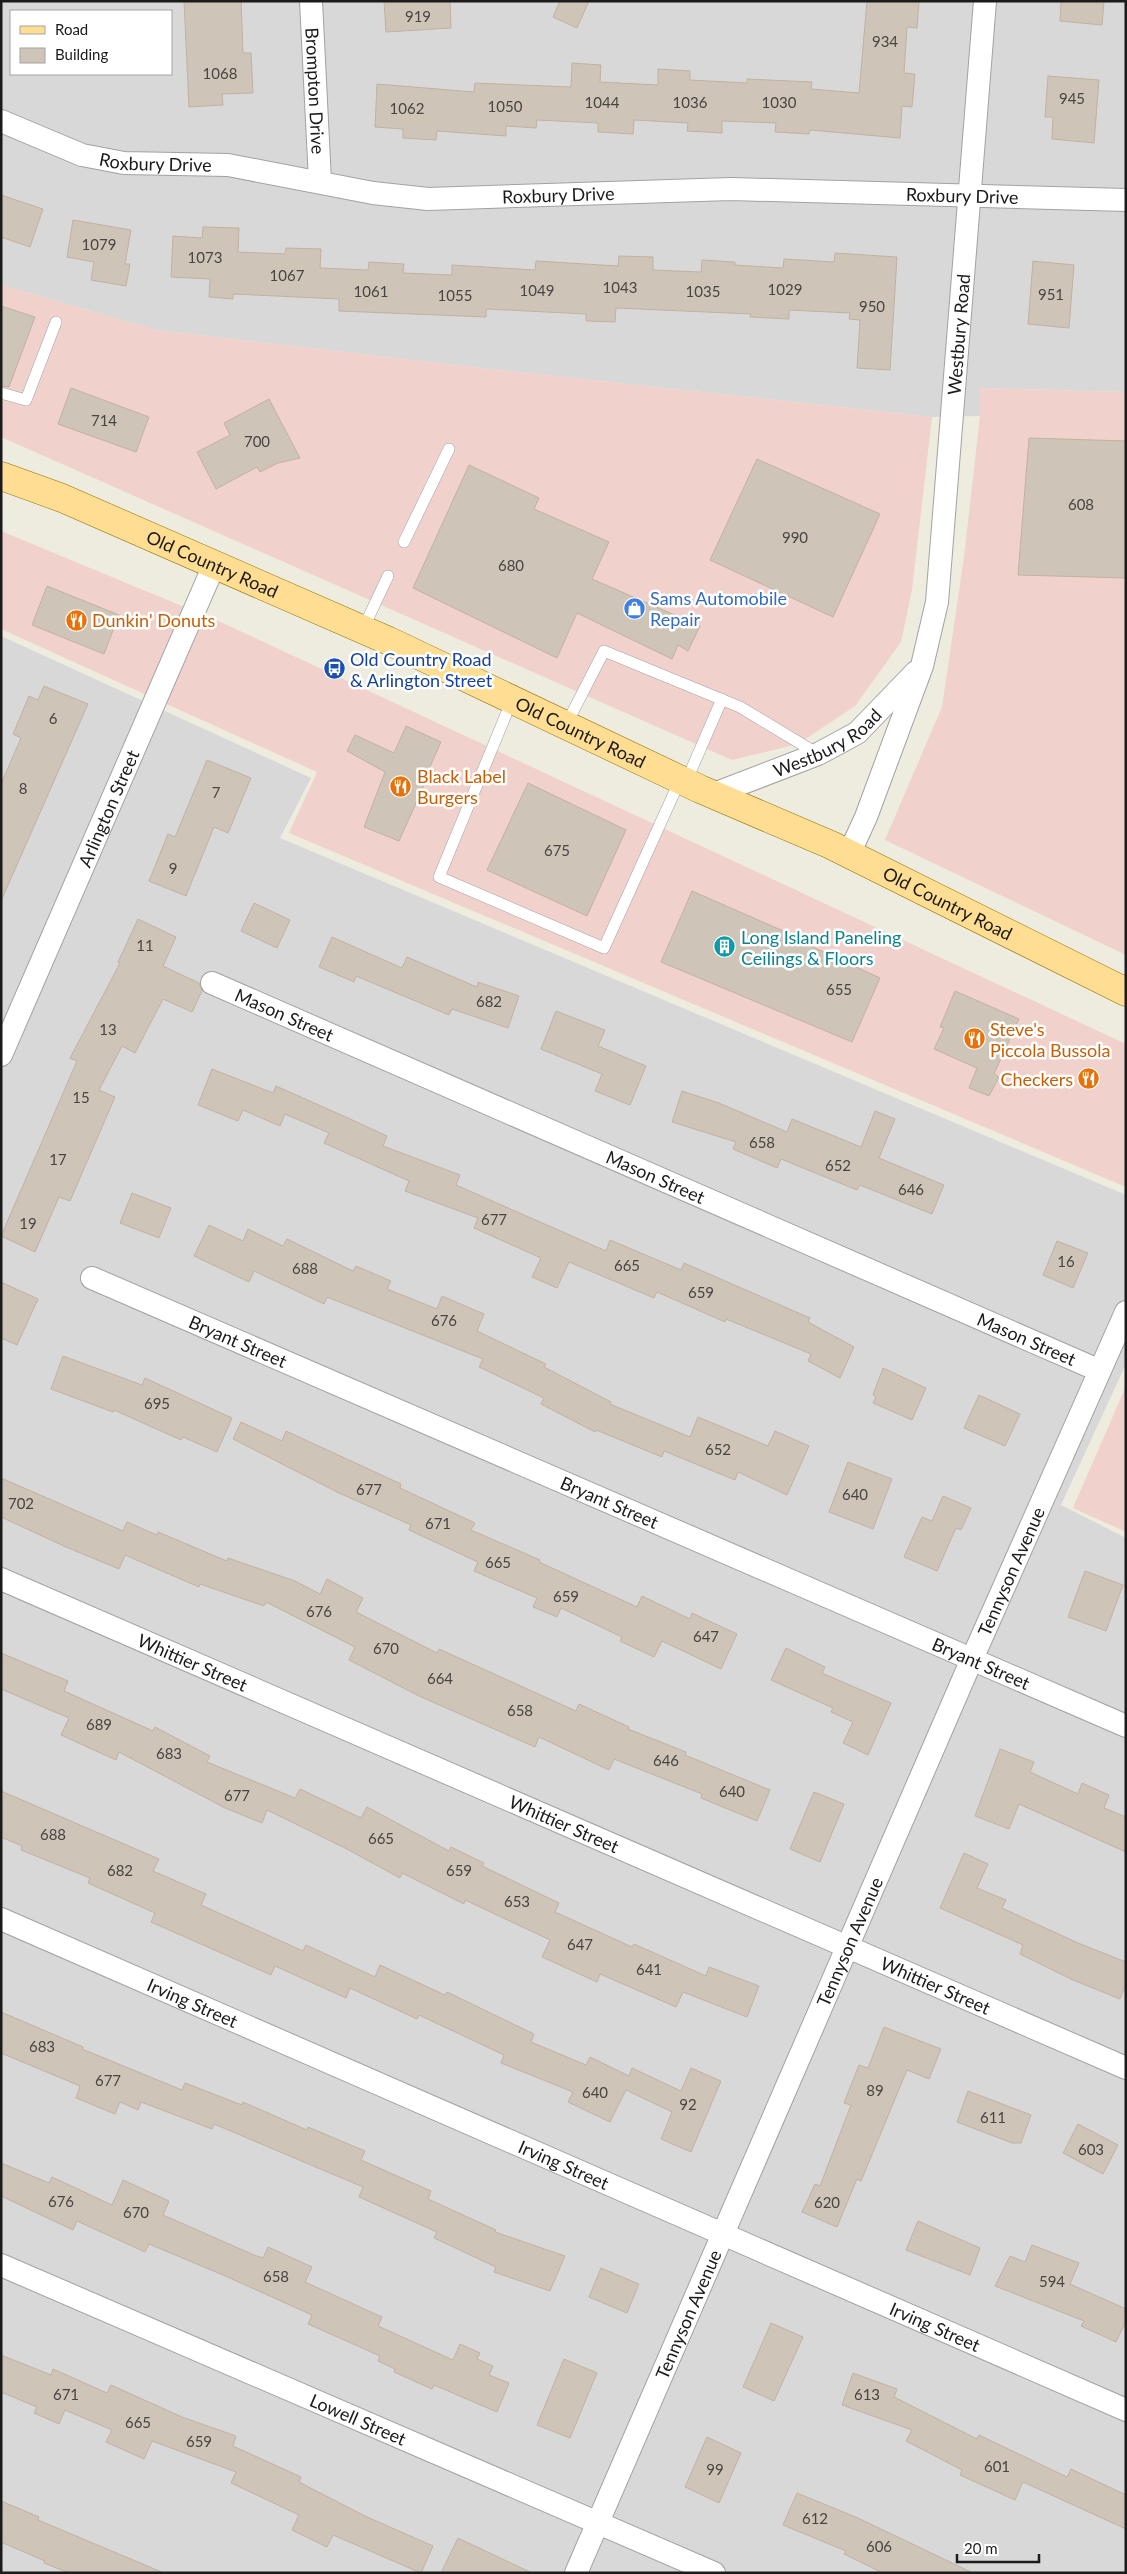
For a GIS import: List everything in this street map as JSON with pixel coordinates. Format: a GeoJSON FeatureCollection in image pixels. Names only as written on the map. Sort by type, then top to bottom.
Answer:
{"type":"FeatureCollection","features":[{"type":"Feature","properties":{"kind":"main road","name":"Old Country Road"},"geometry":{"type":"LineString","coordinates":[[1,476],[62,498],[363,629],[683,781],[849,854],[1126,992]]}},
{"type":"Feature","properties":{"kind":"street","name":"Brompton Drive"},"geometry":{"type":"LineString","coordinates":[[311,1],[320,181]]}},
{"type":"Feature","properties":{"kind":"street","name":"Westbury Road"},"geometry":{"type":"LineString","coordinates":[[849,854],[866,817],[922,666],[937,602],[985,1]]}},
{"type":"Feature","properties":{"kind":"street","name":"Roxbury Drive"},"geometry":{"type":"LineString","coordinates":[[1,121],[82,155],[124,163],[228,165],[320,181],[373,193],[428,199],[731,188],[1126,200]]}},
{"type":"Feature","properties":{"kind":"street","name":"Arlington Street"},"geometry":{"type":"LineString","coordinates":[[1,1055],[215,563]]}},
{"type":"Feature","properties":{"kind":"street","name":"Westbury Road"},"geometry":{"type":"LineString","coordinates":[[714,794],[818,754],[857,733],[922,666]]}},
{"type":"Feature","properties":{"kind":"street","name":"Mason Street"},"geometry":{"type":"LineString","coordinates":[[212,983],[1098,1370]]}},
{"type":"Feature","properties":{"kind":"street","name":"Bryant Street"},"geometry":{"type":"LineString","coordinates":[[92,1278],[1126,1726]]}},
{"type":"Feature","properties":{"kind":"street","name":"Tennyson Avenue"},"geometry":{"type":"LineString","coordinates":[[576,2573],[1098,1370],[1126,1312]]}},
{"type":"Feature","properties":{"kind":"street","name":"Whittier Street"},"geometry":{"type":"LineString","coordinates":[[1,1579],[1126,2068]]}},
{"type":"Feature","properties":{"kind":"street","name":"Irving Street"},"geometry":{"type":"LineString","coordinates":[[1,1919],[1126,2410]]}},
{"type":"Feature","properties":{"kind":"street","name":"Lowell Street"},"geometry":{"type":"LineString","coordinates":[[1,2266],[714,2573]]}},
{"type":"Feature","properties":{"kind":"lane"},"geometry":{"type":"LineString","coordinates":[[1,393],[26,400],[56,322]]}},
{"type":"Feature","properties":{"kind":"lane"},"geometry":{"type":"LineString","coordinates":[[404,542],[449,449]]}},
{"type":"Feature","properties":{"kind":"lane"},"geometry":{"type":"LineString","coordinates":[[363,629],[388,576]]}},
{"type":"Feature","properties":{"kind":"lane"},"geometry":{"type":"LineString","coordinates":[[566,726],[604,651],[740,707],[818,754]]}},
{"type":"Feature","properties":{"kind":"lane"},"geometry":{"type":"LineString","coordinates":[[512,700],[439,877],[604,948],[722,699]]}},
{"type":"Feature","properties":{"kind":"shaded area"},"geometry":{"type":"Polygon","coordinates":[[[1,1],[1126,1],[1126,392],[980,388],[980,416],[932,417],[472,367],[156,330],[1,285],[1,1]]]}},
{"type":"Feature","properties":{"kind":"shaded area"},"geometry":{"type":"Polygon","coordinates":[[[1,285],[156,330],[472,367],[932,417],[912,590],[901,642],[855,706],[798,744],[732,760],[1,437],[1,285]]]}},
{"type":"Feature","properties":{"kind":"shaded area"},"geometry":{"type":"Polygon","coordinates":[[[980,388],[1126,392],[1126,955],[885,840],[942,707],[964,557],[980,416],[980,388]]]}},
{"type":"Feature","properties":{"kind":"shaded area"},"geometry":{"type":"Polygon","coordinates":[[[1,531],[225,624],[1126,1044],[1126,1187],[289,833],[317,772],[1,629],[1,531]]]}},
{"type":"Feature","properties":{"kind":"shaded area"},"geometry":{"type":"Polygon","coordinates":[[[1,636],[311,778],[280,838],[1126,1195],[1126,1364],[1061,1505],[1126,1538],[1126,2573],[1,2573],[1,636]]]}},
{"type":"Feature","properties":{"kind":"shaded area"},"geometry":{"type":"Polygon","coordinates":[[[1126,1386],[1126,1532],[1073,1508],[1126,1386]]]}},
{"type":"Feature","properties":{"kind":"building"},"geometry":{"type":"Polygon","coordinates":[[[184,1],[241,1],[243,53],[251,53],[253,93],[222,94],[223,105],[189,107],[184,1]]]}},
{"type":"Feature","properties":{"kind":"building"},"geometry":{"type":"Polygon","coordinates":[[[384,1],[450,1],[451,28],[386,32],[384,1]]]}},
{"type":"Feature","properties":{"kind":"building"},"geometry":{"type":"Polygon","coordinates":[[[560,1],[589,1],[577,28],[553,17],[560,1]]]}},
{"type":"Feature","properties":{"kind":"building"},"geometry":{"type":"Polygon","coordinates":[[[867,1],[919,1],[917,28],[907,27],[904,73],[915,74],[912,107],[902,106],[900,138],[810,130],[809,134],[775,132],[776,123],[722,121],[722,133],[687,131],[688,123],[634,120],[633,134],[598,132],[598,123],[537,120],[536,128],[506,126],[506,136],[437,131],[436,140],[403,138],[403,129],[375,127],[377,84],[474,92],[475,83],[571,87],[572,63],[601,65],[600,82],[658,85],[658,69],[690,71],[690,80],[747,83],[747,79],[812,82],[811,89],[859,93],[867,1]]]}},
{"type":"Feature","properties":{"kind":"building"},"geometry":{"type":"Polygon","coordinates":[[[1061,1],[1104,1],[1102,25],[1060,21],[1061,1]]]}},
{"type":"Feature","properties":{"kind":"building"},"geometry":{"type":"Polygon","coordinates":[[[1048,76],[1099,80],[1094,143],[1052,139],[1053,117],[1045,117],[1048,76]]]}},
{"type":"Feature","properties":{"kind":"building"},"geometry":{"type":"Polygon","coordinates":[[[1,195],[43,209],[30,247],[1,237],[1,195]]]}},
{"type":"Feature","properties":{"kind":"building"},"geometry":{"type":"Polygon","coordinates":[[[73,220],[131,230],[125,264],[130,264],[126,286],[91,280],[94,262],[67,257],[73,220]]]}},
{"type":"Feature","properties":{"kind":"building"},"geometry":{"type":"Polygon","coordinates":[[[203,227],[239,228],[238,252],[285,254],[286,248],[321,249],[320,268],[368,270],[369,262],[404,264],[403,273],[452,275],[452,265],[535,270],[536,261],[618,266],[619,256],[653,257],[653,270],[701,272],[702,260],[735,262],[735,265],[783,268],[784,259],[834,262],[835,253],[897,257],[890,370],[857,368],[860,320],[849,319],[850,313],[789,310],[789,319],[750,317],[751,314],[616,308],[615,322],[586,321],[586,314],[486,309],[486,317],[339,311],[339,299],[233,294],[233,299],[209,297],[210,279],[171,277],[173,236],[202,238],[203,227]]]}},
{"type":"Feature","properties":{"kind":"building"},"geometry":{"type":"Polygon","coordinates":[[[1033,261],[1074,265],[1069,328],[1028,324],[1033,261]]]}},
{"type":"Feature","properties":{"kind":"building"},"geometry":{"type":"Polygon","coordinates":[[[1,306],[35,317],[9,387],[1,386],[1,306]]]}},
{"type":"Feature","properties":{"kind":"building"},"geometry":{"type":"Polygon","coordinates":[[[71,388],[149,417],[136,452],[58,424],[71,388]]]}},
{"type":"Feature","properties":{"kind":"building"},"geometry":{"type":"Polygon","coordinates":[[[269,399],[300,458],[278,463],[260,472],[257,467],[216,489],[197,452],[230,435],[224,423],[269,399]]]}},
{"type":"Feature","properties":{"kind":"building"},"geometry":{"type":"Polygon","coordinates":[[[1029,438],[1126,441],[1126,578],[1018,575],[1029,438]]]}},
{"type":"Feature","properties":{"kind":"building"},"geometry":{"type":"Polygon","coordinates":[[[757,459],[880,514],[833,617],[710,560],[757,459]]]}},
{"type":"Feature","properties":{"kind":"building"},"geometry":{"type":"Polygon","coordinates":[[[469,465],[539,498],[534,509],[609,542],[592,579],[700,626],[688,651],[678,645],[672,659],[577,613],[557,658],[413,588],[469,465]]]}},
{"type":"Feature","properties":{"kind":"building","name":"Dunkin' Donuts"},"geometry":{"type":"Polygon","coordinates":[[[47,586],[119,615],[104,654],[32,625],[47,586]]]}},
{"type":"Feature","properties":{"kind":"building"},"geometry":{"type":"Polygon","coordinates":[[[44,686],[88,704],[1,901],[1,784],[21,738],[13,734],[29,696],[38,700],[44,686]]]}},
{"type":"Feature","properties":{"kind":"building","name":"Black Label Burgers"},"geometry":{"type":"Polygon","coordinates":[[[406,726],[441,742],[429,769],[431,770],[399,841],[364,827],[385,772],[347,751],[355,735],[394,753],[406,726]]]}},
{"type":"Feature","properties":{"kind":"building"},"geometry":{"type":"Polygon","coordinates":[[[207,760],[251,778],[228,833],[214,827],[186,896],[149,881],[168,834],[175,837],[207,760]]]}},
{"type":"Feature","properties":{"kind":"building"},"geometry":{"type":"Polygon","coordinates":[[[528,783],[626,830],[587,916],[487,870],[528,783]]]}},
{"type":"Feature","properties":{"kind":"building"},"geometry":{"type":"Polygon","coordinates":[[[692,891],[788,933],[787,935],[880,978],[852,1042],[661,962],[692,891]]]}},
{"type":"Feature","properties":{"kind":"building"},"geometry":{"type":"Polygon","coordinates":[[[254,903],[290,920],[277,948],[241,931],[254,903]]]}},
{"type":"Feature","properties":{"kind":"building"},"geometry":{"type":"Polygon","coordinates":[[[138,919],[176,937],[163,966],[199,983],[202,991],[192,1012],[163,999],[135,1053],[122,1046],[99,1090],[115,1097],[70,1201],[59,1197],[35,1252],[1,1236],[77,1061],[70,1058],[120,963],[118,962],[138,919]]]}},
{"type":"Feature","properties":{"kind":"building"},"geometry":{"type":"Polygon","coordinates":[[[332,937],[402,968],[407,957],[477,987],[478,982],[519,996],[508,1028],[452,1009],[449,1015],[356,976],[354,982],[319,967],[332,937]]]}},
{"type":"Feature","properties":{"kind":"building","name":"Steve's Piccola Bussola"},"geometry":{"type":"Polygon","coordinates":[[[955,991],[1019,1019],[994,1074],[999,1077],[989,1096],[969,1088],[977,1068],[934,1049],[944,1028],[940,1027],[955,991]]]}},
{"type":"Feature","properties":{"kind":"building"},"geometry":{"type":"Polygon","coordinates":[[[556,1011],[605,1030],[598,1046],[646,1066],[630,1105],[595,1091],[602,1074],[541,1049],[556,1011]]]}},
{"type":"Feature","properties":{"kind":"building"},"geometry":{"type":"Polygon","coordinates":[[[212,1069],[273,1093],[276,1086],[387,1136],[383,1146],[460,1175],[456,1185],[606,1251],[610,1240],[681,1270],[684,1263],[810,1318],[808,1322],[854,1347],[840,1378],[808,1361],[811,1354],[726,1319],[725,1322],[657,1292],[654,1298],[569,1262],[557,1288],[532,1277],[541,1258],[474,1228],[478,1218],[405,1191],[409,1181],[324,1143],[329,1133],[285,1114],[280,1126],[243,1110],[238,1121],[198,1105],[212,1069]]]}},
{"type":"Feature","properties":{"kind":"building"},"geometry":{"type":"Polygon","coordinates":[[[682,1091],[719,1103],[787,1132],[792,1119],[861,1147],[875,1111],[895,1119],[879,1158],[944,1185],[932,1214],[860,1185],[857,1190],[781,1159],[777,1168],[733,1149],[736,1142],[672,1122],[682,1091]]]}},
{"type":"Feature","properties":{"kind":"building"},"geometry":{"type":"Polygon","coordinates":[[[132,1193],[171,1208],[159,1238],[120,1223],[132,1193]]]}},
{"type":"Feature","properties":{"kind":"building"},"geometry":{"type":"Polygon","coordinates":[[[209,1225],[243,1241],[248,1229],[283,1246],[287,1239],[353,1271],[356,1266],[391,1281],[387,1289],[437,1309],[442,1296],[484,1314],[477,1331],[546,1364],[544,1367],[611,1402],[610,1404],[690,1437],[698,1417],[768,1446],[775,1431],[809,1446],[787,1495],[738,1472],[735,1480],[664,1451],[662,1457],[596,1430],[595,1432],[541,1404],[544,1398],[479,1367],[483,1359],[327,1297],[324,1304],[254,1271],[249,1282],[194,1256],[209,1225]]]}},
{"type":"Feature","properties":{"kind":"building"},"geometry":{"type":"Polygon","coordinates":[[[1057,1241],[1088,1253],[1073,1288],[1043,1275],[1057,1241]]]}},
{"type":"Feature","properties":{"kind":"building"},"geometry":{"type":"Polygon","coordinates":[[[1,1282],[38,1299],[17,1345],[1,1338],[1,1282]]]}},
{"type":"Feature","properties":{"kind":"building"},"geometry":{"type":"Polygon","coordinates":[[[63,1356],[142,1385],[145,1378],[232,1418],[217,1452],[183,1437],[181,1440],[114,1410],[113,1412],[51,1389],[63,1356]]]}},
{"type":"Feature","properties":{"kind":"building"},"geometry":{"type":"Polygon","coordinates":[[[883,1368],[926,1388],[912,1420],[873,1403],[876,1397],[873,1395],[883,1368]]]}},
{"type":"Feature","properties":{"kind":"building"},"geometry":{"type":"Polygon","coordinates":[[[979,1395],[1020,1414],[1005,1446],[964,1428],[979,1395]]]}},
{"type":"Feature","properties":{"kind":"building"},"geometry":{"type":"Polygon","coordinates":[[[241,1422],[282,1441],[286,1431],[401,1484],[400,1488],[475,1523],[471,1530],[540,1560],[539,1562],[637,1607],[642,1596],[690,1619],[692,1613],[737,1634],[721,1669],[662,1641],[654,1657],[620,1641],[622,1637],[561,1608],[557,1617],[533,1607],[537,1598],[474,1571],[478,1562],[409,1530],[411,1525],[339,1493],[233,1439],[241,1422]]]}},
{"type":"Feature","properties":{"kind":"building"},"geometry":{"type":"Polygon","coordinates":[[[848,1462],[892,1479],[873,1529],[829,1512],[848,1462]]]}},
{"type":"Feature","properties":{"kind":"building"},"geometry":{"type":"Polygon","coordinates":[[[1,1478],[123,1531],[127,1522],[157,1535],[158,1532],[227,1561],[228,1558],[295,1581],[320,1594],[327,1579],[363,1598],[356,1612],[437,1653],[439,1649],[576,1711],[579,1704],[629,1727],[628,1729],[686,1752],[685,1755],[770,1790],[757,1821],[701,1798],[702,1794],[614,1759],[609,1770],[539,1737],[535,1747],[419,1696],[349,1660],[355,1647],[266,1602],[264,1606],[200,1584],[199,1587],[125,1555],[119,1569],[66,1547],[1,1517],[1,1478]]]}},
{"type":"Feature","properties":{"kind":"building"},"geometry":{"type":"Polygon","coordinates":[[[943,1496],[971,1508],[961,1530],[956,1528],[937,1571],[904,1557],[922,1517],[932,1521],[943,1496]]]}},
{"type":"Feature","properties":{"kind":"building"},"geometry":{"type":"Polygon","coordinates":[[[1085,1571],[1123,1585],[1106,1631],[1068,1617],[1085,1571]]]}},
{"type":"Feature","properties":{"kind":"building"},"geometry":{"type":"Polygon","coordinates":[[[786,1648],[825,1667],[822,1673],[891,1703],[868,1755],[843,1743],[853,1722],[831,1712],[833,1708],[771,1680],[786,1648]]]}},
{"type":"Feature","properties":{"kind":"building"},"geometry":{"type":"Polygon","coordinates":[[[1,1653],[68,1681],[64,1691],[153,1731],[155,1727],[210,1756],[207,1762],[295,1798],[300,1789],[361,1818],[367,1807],[449,1851],[451,1847],[484,1863],[482,1866],[559,1903],[555,1912],[632,1947],[634,1944],[706,1976],[709,1967],[759,1986],[747,2017],[683,1992],[676,2007],[600,1974],[597,1982],[542,1957],[550,1940],[465,1900],[464,1904],[402,1873],[400,1878],[345,1848],[267,1810],[262,1823],[225,1808],[119,1752],[116,1760],[61,1735],[69,1718],[1,1689],[1,1653]]]}},
{"type":"Feature","properties":{"kind":"building"},"geometry":{"type":"Polygon","coordinates":[[[1000,1749],[1034,1762],[1030,1772],[1078,1794],[1082,1783],[1109,1795],[1104,1808],[1126,1817],[1126,1852],[1019,1804],[1009,1829],[975,1816],[1000,1749]]]}},
{"type":"Feature","properties":{"kind":"building"},"geometry":{"type":"Polygon","coordinates":[[[1,1791],[159,1859],[153,1871],[206,1894],[201,1905],[303,1951],[306,1945],[375,1977],[380,1965],[445,1995],[447,1992],[534,2034],[531,2042],[586,2065],[590,2057],[629,2076],[632,2068],[681,2091],[691,2068],[721,2081],[691,2152],[661,2139],[672,2112],[626,2090],[610,2122],[568,2102],[573,2092],[501,2063],[504,2055],[419,2015],[417,2019],[350,1988],[346,1998],[275,1966],[271,1975],[151,1922],[155,1913],[88,1883],[90,1878],[21,1850],[22,1846],[1,1837],[1,1791]]]}},
{"type":"Feature","properties":{"kind":"building"},"geometry":{"type":"Polygon","coordinates":[[[814,1792],[844,1804],[820,1862],[790,1849],[814,1792]]]}},
{"type":"Feature","properties":{"kind":"building"},"geometry":{"type":"Polygon","coordinates":[[[964,1853],[988,1864],[977,1888],[1006,1900],[1002,1908],[1078,1943],[1126,1962],[1126,1984],[1120,1999],[1073,1980],[1020,1954],[1023,1945],[940,1908],[964,1853]]]}},
{"type":"Feature","properties":{"kind":"building"},"geometry":{"type":"Polygon","coordinates":[[[1,2012],[83,2047],[82,2049],[182,2090],[185,2083],[242,2105],[243,2102],[307,2130],[308,2127],[365,2151],[361,2160],[431,2191],[428,2199],[496,2230],[495,2232],[565,2256],[550,2291],[494,2272],[496,2267],[434,2238],[437,2232],[359,2197],[363,2187],[214,2124],[212,2129],[141,2102],[138,2110],[120,2102],[115,2114],[76,2098],[80,2086],[1,2053],[1,2012]]]}},
{"type":"Feature","properties":{"kind":"building"},"geometry":{"type":"Polygon","coordinates":[[[884,2027],[941,2049],[929,2079],[907,2070],[861,2181],[857,2179],[837,2227],[802,2212],[815,2184],[820,2186],[851,2105],[844,2103],[859,2065],[868,2068],[884,2027]]]}},
{"type":"Feature","properties":{"kind":"building"},"geometry":{"type":"Polygon","coordinates":[[[968,2091],[1031,2115],[1021,2143],[1012,2143],[957,2122],[968,2091]]]}},
{"type":"Feature","properties":{"kind":"building"},"geometry":{"type":"Polygon","coordinates":[[[1078,2124],[1118,2145],[1103,2174],[1063,2153],[1078,2124]]]}},
{"type":"Feature","properties":{"kind":"building"},"geometry":{"type":"Polygon","coordinates":[[[1,2163],[49,2183],[52,2177],[112,2205],[123,2180],[169,2201],[163,2215],[254,2255],[263,2258],[268,2247],[312,2267],[305,2282],[382,2317],[378,2326],[453,2360],[460,2344],[480,2353],[477,2359],[493,2366],[489,2375],[509,2383],[497,2412],[434,2385],[432,2389],[394,2372],[395,2369],[378,2361],[380,2356],[308,2324],[312,2315],[223,2275],[149,2244],[145,2252],[77,2221],[73,2230],[1,2196],[1,2163]]]}},
{"type":"Feature","properties":{"kind":"building"},"geometry":{"type":"Polygon","coordinates":[[[918,2221],[980,2248],[970,2275],[906,2250],[918,2221]]]}},
{"type":"Feature","properties":{"kind":"building"},"geometry":{"type":"Polygon","coordinates":[[[1032,2245],[1079,2263],[1070,2284],[1126,2309],[1126,2321],[1116,2342],[1081,2326],[1084,2321],[995,2286],[1010,2256],[1025,2262],[1032,2245]]]}},
{"type":"Feature","properties":{"kind":"building"},"geometry":{"type":"Polygon","coordinates":[[[601,2268],[639,2284],[627,2313],[589,2297],[601,2268]]]}},
{"type":"Feature","properties":{"kind":"building"},"geometry":{"type":"Polygon","coordinates":[[[771,2323],[803,2337],[774,2401],[743,2387],[771,2323]]]}},
{"type":"Feature","properties":{"kind":"building"},"geometry":{"type":"Polygon","coordinates":[[[1,2355],[51,2375],[53,2369],[107,2393],[111,2385],[182,2417],[236,2436],[233,2446],[301,2477],[299,2482],[365,2516],[433,2546],[421,2573],[333,2535],[327,2547],[292,2530],[299,2515],[231,2483],[236,2472],[152,2441],[144,2459],[106,2442],[112,2430],[65,2410],[59,2424],[34,2413],[37,2407],[1,2392],[1,2355]]]}},
{"type":"Feature","properties":{"kind":"building"},"geometry":{"type":"Polygon","coordinates":[[[564,2359],[597,2373],[570,2438],[537,2425],[564,2359]]]}},
{"type":"Feature","properties":{"kind":"building"},"geometry":{"type":"Polygon","coordinates":[[[853,2373],[897,2389],[894,2397],[977,2439],[979,2435],[1067,2477],[1071,2469],[1126,2495],[1126,2529],[1023,2482],[1015,2500],[960,2475],[962,2470],[906,2441],[912,2430],[842,2405],[853,2373]]]}},
{"type":"Feature","properties":{"kind":"building"},"geometry":{"type":"Polygon","coordinates":[[[707,2437],[741,2453],[719,2503],[685,2487],[707,2437]]]}},
{"type":"Feature","properties":{"kind":"building"},"geometry":{"type":"Polygon","coordinates":[[[797,2493],[858,2518],[973,2573],[883,2573],[844,2554],[846,2551],[783,2525],[797,2493]]]}},
{"type":"Feature","properties":{"kind":"building"},"geometry":{"type":"Polygon","coordinates":[[[1,2501],[39,2517],[38,2520],[164,2573],[69,2573],[44,2563],[45,2561],[1,2542],[1,2501]]]}},
{"type":"Feature","properties":{"kind":"building"},"geometry":{"type":"Polygon","coordinates":[[[458,2538],[532,2573],[441,2573],[458,2538]]]}},
{"type":"Feature","properties":{"kind":"place","name":"Sams Automobile Repair"},"geometry":{"type":"Point","coordinates":[634,608]}},
{"type":"Feature","properties":{"kind":"place","name":"Dunkin' Donuts"},"geometry":{"type":"Point","coordinates":[76,620]}},
{"type":"Feature","properties":{"kind":"place","name":"Old Country Road & Arlington Street"},"geometry":{"type":"Point","coordinates":[334,669]}},
{"type":"Feature","properties":{"kind":"place","name":"Black Label Burgers"},"geometry":{"type":"Point","coordinates":[401,786]}},
{"type":"Feature","properties":{"kind":"place","name":"Long Island Paneling Ceilings & Floors"},"geometry":{"type":"Point","coordinates":[725,947]}},
{"type":"Feature","properties":{"kind":"place","name":"Steve's Piccola Bussola"},"geometry":{"type":"Point","coordinates":[974,1039]}},
{"type":"Feature","properties":{"kind":"place","name":"Checkers"},"geometry":{"type":"Point","coordinates":[1089,1079]}}]}
